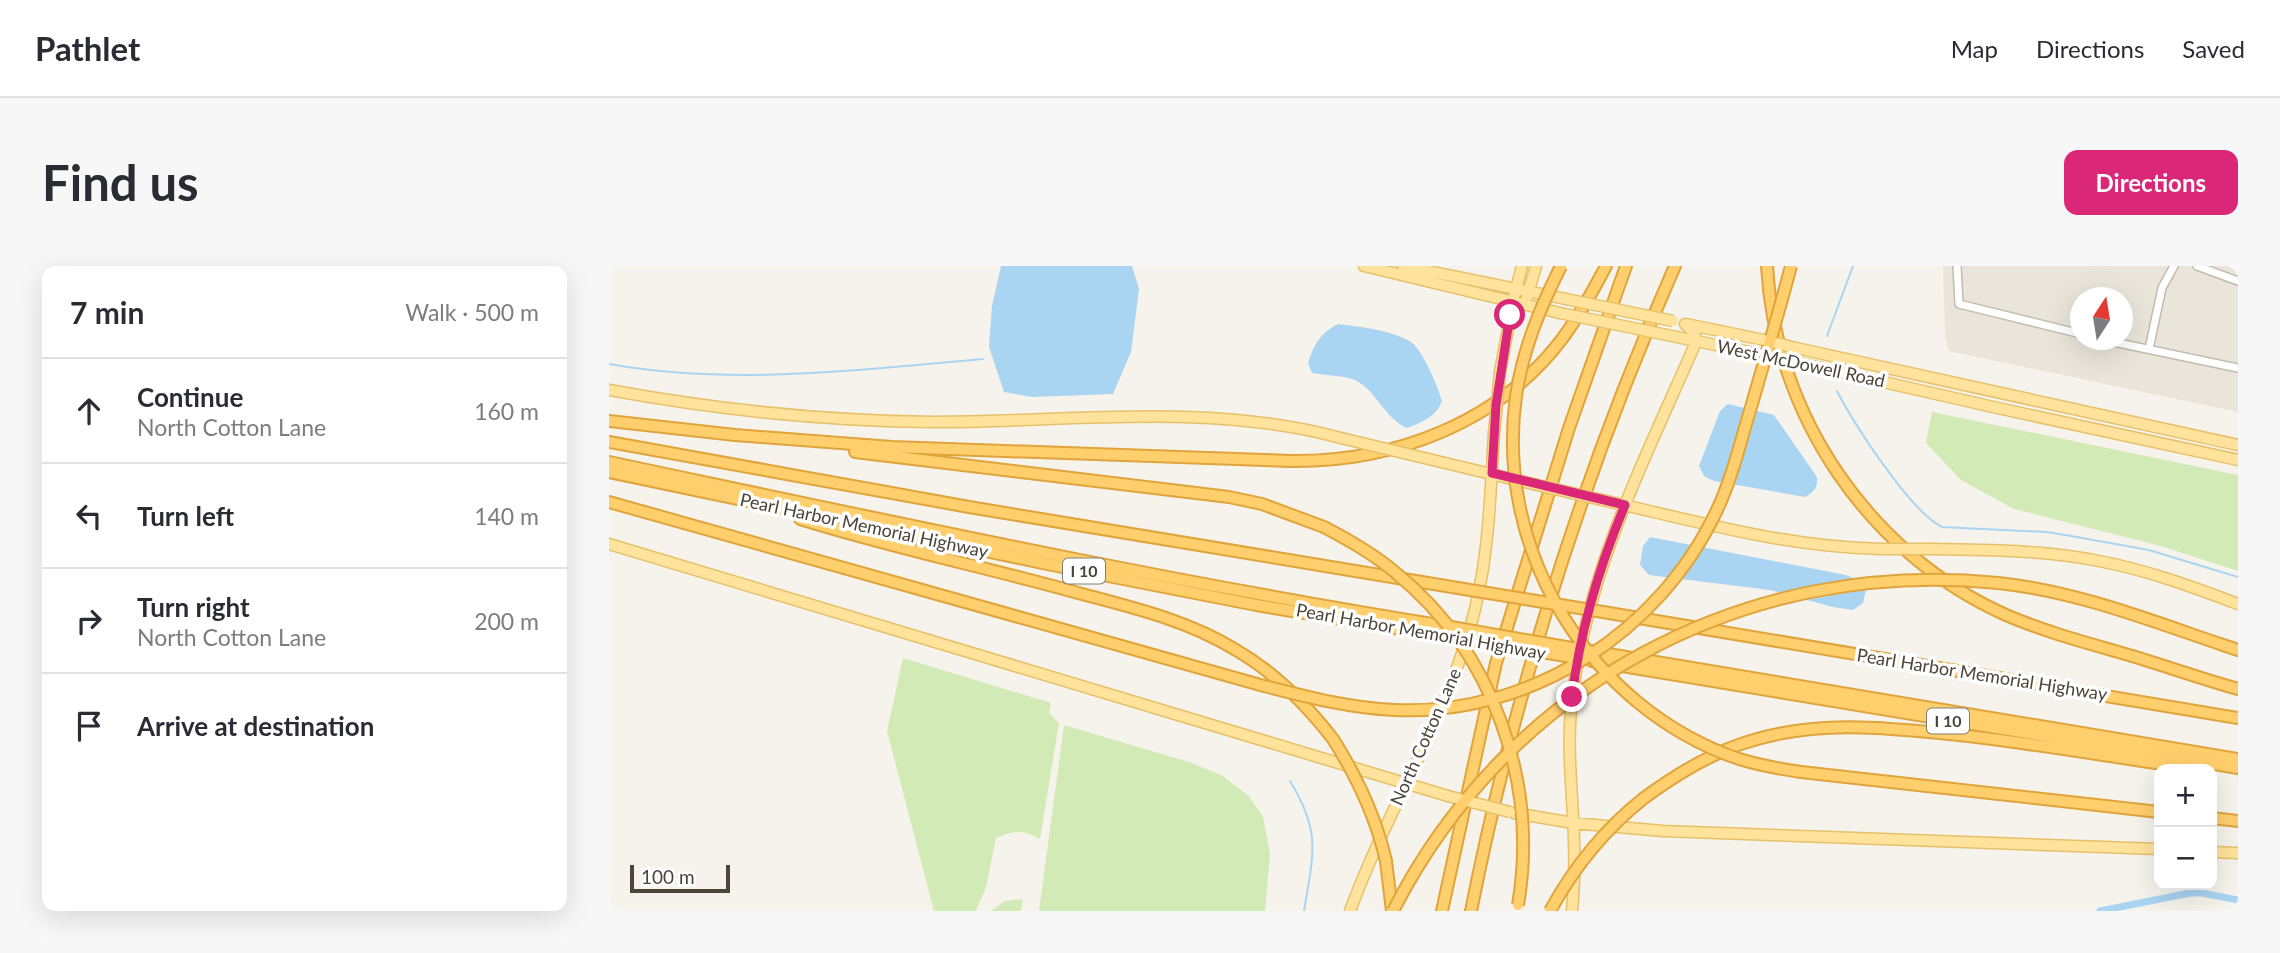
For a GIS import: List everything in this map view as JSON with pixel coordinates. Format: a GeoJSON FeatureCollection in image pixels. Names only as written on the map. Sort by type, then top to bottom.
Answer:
{"type":"FeatureCollection","features":[{"type":"Feature","properties":{"kind":"highway"},"geometry":{"type":"LineString","coordinates":[[1561,266],[1536,320],[1519,377],[1513,427],[1516,487],[1528,540],[1548,590],[1574,635],[1616,682],[1645,707],[1688,736],[1739,759],[1761,765],[1822,775],[2154,811]]}},
{"type":"Feature","properties":{"kind":"highway"},"geometry":{"type":"LineString","coordinates":[[734,435],[953,450],[1305,461],[1364,456],[1405,447],[1439,434],[1481,412],[1511,390],[1560,341],[1582,310],[1607,266]]}},
{"type":"Feature","properties":{"kind":"highway"},"geometry":{"type":"LineString","coordinates":[[1442,911],[1496,663],[1554,472],[1626,266]]}},
{"type":"Feature","properties":{"kind":"highway"},"geometry":{"type":"LineString","coordinates":[[1471,911],[1499,781],[1559,572],[1625,387],[1675,266]]}},
{"type":"Feature","properties":{"kind":"highway"},"geometry":{"type":"LineString","coordinates":[[1767,266],[1773,322],[1780,349],[1796,396],[1817,440],[1853,494],[1908,553],[1951,586],[2015,618],[2083,643],[2238,689]]}},
{"type":"Feature","properties":{"kind":"highway"},"geometry":{"type":"LineString","coordinates":[[609,502],[1333,704],[1371,709],[1420,710],[1491,700],[1573,666],[1616,637],[1656,601],[1700,543],[1718,508],[1739,448],[1791,266]]}},
{"type":"Feature","properties":{"kind":"highway"},"geometry":{"type":"LineString","coordinates":[[609,421],[1229,498],[1270,506],[1324,527],[1381,561],[1428,603],[1459,641],[1487,688],[1504,730],[1518,784],[1523,840],[1517,908]]}},
{"type":"Feature","properties":{"kind":"highway","name":"Pearl Harbor Memorial Highway"},"geometry":{"type":"LineString","coordinates":[[609,442],[969,507],[2238,718]]}},
{"type":"Feature","properties":{"kind":"highway"},"geometry":{"type":"LineString","coordinates":[[609,462],[1046,554],[1450,632]]}},
{"type":"Feature","properties":{"kind":"highway","name":"Pearl Harbor Memorial Highway"},"geometry":{"type":"LineString","coordinates":[[609,472],[1256,605],[1450,632],[1589,655],[2238,768]]}},
{"type":"Feature","properties":{"kind":"highway"},"geometry":{"type":"LineString","coordinates":[[741,500],[837,531],[1157,615],[1191,627],[1236,649],[1270,673],[1306,707],[1333,739],[1364,794],[1375,822],[1386,861],[1393,911]]}},
{"type":"Feature","properties":{"kind":"highway"},"geometry":{"type":"LineString","coordinates":[[1393,911],[1413,874],[1443,829],[1473,790],[1525,736],[1580,692],[1645,651],[1697,626],[1746,608],[1800,594],[1867,583],[1894,580],[1969,580],[2022,586],[2073,596],[2238,650]]}},
{"type":"Feature","properties":{"kind":"highway"},"geometry":{"type":"LineString","coordinates":[[1589,655],[2238,759]]}},
{"type":"Feature","properties":{"kind":"highway"},"geometry":{"type":"LineString","coordinates":[[1550,911],[1594,846],[1618,820],[1644,798],[1672,778],[1726,750],[1781,734],[1825,727],[1882,728],[1974,737],[2160,764]]}},
{"type":"Feature","properties":{"kind":"highway"},"geometry":{"type":"LineString","coordinates":[[2217,772],[2238,774]]}},
{"type":"Feature","properties":{"kind":"highway"},"geometry":{"type":"LineString","coordinates":[[2217,819],[2238,821]]}},
{"type":"Feature","properties":{"kind":"main road","name":"West McDowell Road"},"geometry":{"type":"LineString","coordinates":[[1364,266],[1560,313],[1769,356],[2238,460]]}},
{"type":"Feature","properties":{"kind":"main road","name":"West McDowell Road"},"geometry":{"type":"LineString","coordinates":[[1403,266],[1764,340],[2238,445]]}},
{"type":"Feature","properties":{"kind":"main road","name":"North Cotton Lane"},"geometry":{"type":"LineString","coordinates":[[1350,911],[1453,677],[1471,627],[1485,560],[1500,372],[1513,301],[1523,266]]}},
{"type":"Feature","properties":{"kind":"main road"},"geometry":{"type":"LineString","coordinates":[[1525,304],[1536,266]]}},
{"type":"Feature","properties":{"kind":"main road"},"geometry":{"type":"LineString","coordinates":[[1572,911],[1570,729],[1576,667],[1596,581],[1625,505],[1696,342],[1695,334],[1685,324]]}},
{"type":"Feature","properties":{"kind":"main road"},"geometry":{"type":"LineString","coordinates":[[609,390],[718,407],[807,416],[937,422],[1198,417],[1259,421],[1779,540],[1833,547],[2014,551],[2091,559],[2161,576],[2238,604]]}},
{"type":"Feature","properties":{"kind":"main road"},"geometry":{"type":"LineString","coordinates":[[609,544],[1448,796],[1510,812],[1573,823],[1687,832],[2154,849]]}},
{"type":"Feature","properties":{"kind":"main road"},"geometry":{"type":"LineString","coordinates":[[2217,852],[2238,853]]}},
{"type":"Feature","properties":{"kind":"street"},"geometry":{"type":"LineString","coordinates":[[1957,266],[1959,304],[2070,331]]}},
{"type":"Feature","properties":{"kind":"street"},"geometry":{"type":"LineString","coordinates":[[2148,349],[2162,288],[2174,266]]}},
{"type":"Feature","properties":{"kind":"street"},"geometry":{"type":"LineString","coordinates":[[2197,266],[2238,281]]}},
{"type":"Feature","properties":{"kind":"street"},"geometry":{"type":"LineString","coordinates":[[2133,346],[2238,368]]}},
{"type":"Feature","properties":{"kind":"shaded area"},"geometry":{"type":"Polygon","coordinates":[[[1943,266],[2238,266],[2238,412],[1949,351],[1945,336],[1943,266]]]}},
{"type":"Feature","properties":{"kind":"green space"},"geometry":{"type":"Polygon","coordinates":[[[1932,412],[2238,475],[2238,571],[2161,546],[2014,509],[1961,480],[1926,443],[1932,412]]]}},
{"type":"Feature","properties":{"kind":"green space"},"geometry":{"type":"Polygon","coordinates":[[[903,658],[1051,703],[1049,713],[1059,723],[1040,839],[1018,832],[996,838],[986,887],[976,911],[934,911],[887,731],[903,658]]]}},
{"type":"Feature","properties":{"kind":"green space"},"geometry":{"type":"Polygon","coordinates":[[[1064,725],[1189,762],[1221,775],[1249,796],[1263,817],[1270,854],[1265,911],[1039,911],[1064,725]]]}},
{"type":"Feature","properties":{"kind":"green space"},"geometry":{"type":"Polygon","coordinates":[[[1023,899],[1021,911],[991,911],[1005,901],[1023,899]]]}},
{"type":"Feature","properties":{"kind":"water"},"geometry":{"type":"Polygon","coordinates":[[[1001,266],[1132,266],[1139,289],[1131,352],[1113,394],[1032,397],[1004,392],[989,347],[992,306],[1001,266]]]}},
{"type":"Feature","properties":{"kind":"water"},"geometry":{"type":"Polygon","coordinates":[[[1338,324],[1387,332],[1412,343],[1425,361],[1440,395],[1442,401],[1436,411],[1407,428],[1392,418],[1369,391],[1355,380],[1312,373],[1308,363],[1315,345],[1327,331],[1338,324]]]}},
{"type":"Feature","properties":{"kind":"water"},"geometry":{"type":"Polygon","coordinates":[[[1728,404],[1774,415],[1817,477],[1813,491],[1805,497],[1714,481],[1704,476],[1699,466],[1720,411],[1728,404]]]}},
{"type":"Feature","properties":{"kind":"water"},"geometry":{"type":"Polygon","coordinates":[[[1650,537],[1846,575],[1862,582],[1866,589],[1863,603],[1853,610],[1770,590],[1649,575],[1640,565],[1643,546],[1650,537]]]}},
{"type":"Feature","properties":{"kind":"pier"},"geometry":{"type":"Polygon","coordinates":[[[1746,405],[1758,407],[1734,488],[1721,486],[1746,405]]]}},
{"type":"Feature","properties":{"kind":"pier"},"geometry":{"type":"Polygon","coordinates":[[[1860,577],[1870,589],[1798,601],[1772,594],[1860,577]]]}},
{"type":"Feature","properties":{"kind":"waterway"},"geometry":{"type":"LineString","coordinates":[[1827,336],[1853,266]]}},
{"type":"Feature","properties":{"kind":"waterway"},"geometry":{"type":"LineString","coordinates":[[609,364],[656,371],[749,375],[843,371],[983,359]]}},
{"type":"Feature","properties":{"kind":"waterway"},"geometry":{"type":"LineString","coordinates":[[1837,391],[1869,444],[1899,486],[1914,504],[1942,527],[2047,532],[2071,536],[2149,550],[2238,577]]}},
{"type":"Feature","properties":{"kind":"waterway"},"geometry":{"type":"LineString","coordinates":[[1290,781],[1307,815],[1311,830],[1312,859],[1304,911]]}},
{"type":"Feature","properties":{"kind":"waterway"},"geometry":{"type":"LineString","coordinates":[[2100,911],[2190,893],[2238,900]]}},
{"type":"Feature","properties":{"kind":"route"},"geometry":{"type":"LineString","coordinates":[[1510,315],[1496,405],[1492,473],[1625,505],[1596,581],[1583,631],[1572,697]]}}]}
